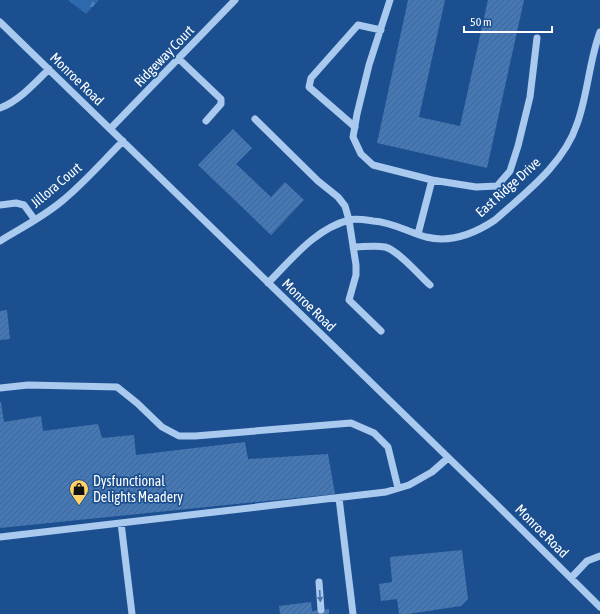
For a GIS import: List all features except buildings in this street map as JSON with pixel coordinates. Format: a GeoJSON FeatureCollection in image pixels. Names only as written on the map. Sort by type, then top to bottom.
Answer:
{"type":"FeatureCollection","features":[{"type":"Feature","properties":{"kind":"street","name":"Ridgeway Court"},"geometry":{"type":"LineString","coordinates":[[110,129],[235,0]]}},
{"type":"Feature","properties":{"kind":"street"},"geometry":{"type":"LineString","coordinates":[[390,0],[368,72],[354,127],[353,137],[361,154],[373,165],[432,180],[476,187],[497,186],[510,171],[518,146],[530,97],[537,38]]}},
{"type":"Feature","properties":{"kind":"street","name":"Monroe Road"},"geometry":{"type":"LineString","coordinates":[[0,22],[600,607]]}},
{"type":"Feature","properties":{"kind":"street"},"geometry":{"type":"LineString","coordinates":[[354,127],[309,87],[311,78],[358,25],[381,30]]}},
{"type":"Feature","properties":{"kind":"street","name":"East Ridge Drive"},"geometry":{"type":"LineString","coordinates":[[268,283],[307,244],[321,233],[349,220],[382,221],[418,234],[443,239],[466,235],[485,227],[495,220],[550,168],[570,140],[577,125],[582,108],[592,56],[600,32]]}},
{"type":"Feature","properties":{"kind":"street"},"geometry":{"type":"LineString","coordinates":[[179,58],[221,99],[221,104],[206,121]]}},
{"type":"Feature","properties":{"kind":"street"},"geometry":{"type":"LineString","coordinates":[[0,108],[26,91],[49,69]]}},
{"type":"Feature","properties":{"kind":"street"},"geometry":{"type":"LineString","coordinates":[[255,119],[318,181],[342,200],[349,220],[356,275],[349,300],[381,331]]}},
{"type":"Feature","properties":{"kind":"street","name":"Jillora Court"},"geometry":{"type":"LineString","coordinates":[[0,241],[35,220],[60,202],[80,185],[123,141]]}},
{"type":"Feature","properties":{"kind":"street"},"geometry":{"type":"LineString","coordinates":[[418,234],[432,180]]}},
{"type":"Feature","properties":{"kind":"street"},"geometry":{"type":"LineString","coordinates":[[0,205],[16,203],[24,205],[35,220]]}},
{"type":"Feature","properties":{"kind":"street"},"geometry":{"type":"LineString","coordinates":[[353,247],[389,248],[401,257],[430,285]]}},
{"type":"Feature","properties":{"kind":"street"},"geometry":{"type":"LineString","coordinates":[[0,388],[28,385],[117,387],[137,403],[162,427],[179,436],[195,436],[351,423],[374,433],[388,447],[398,488]]}},
{"type":"Feature","properties":{"kind":"street"},"geometry":{"type":"LineString","coordinates":[[0,537],[386,492],[409,485],[432,472],[448,458]]}},
{"type":"Feature","properties":{"kind":"street"},"geometry":{"type":"LineString","coordinates":[[339,498],[353,614]]}},
{"type":"Feature","properties":{"kind":"street"},"geometry":{"type":"LineString","coordinates":[[121,523],[132,614]]}},
{"type":"Feature","properties":{"kind":"street"},"geometry":{"type":"LineString","coordinates":[[571,578],[587,561],[600,556]]}},
{"type":"Feature","properties":{"kind":"street"},"geometry":{"type":"LineString","coordinates":[[319,582],[321,610]]}},
{"type":"Feature","properties":{"kind":"green space"},"geometry":{"type":"Polygon","coordinates":[[[68,0],[99,0],[86,14],[68,0]]]}},
{"type":"Feature","properties":{"kind":"place","name":"Dysfunctional Delights Meadery"},"geometry":{"type":"Point","coordinates":[79,506]}}]}
